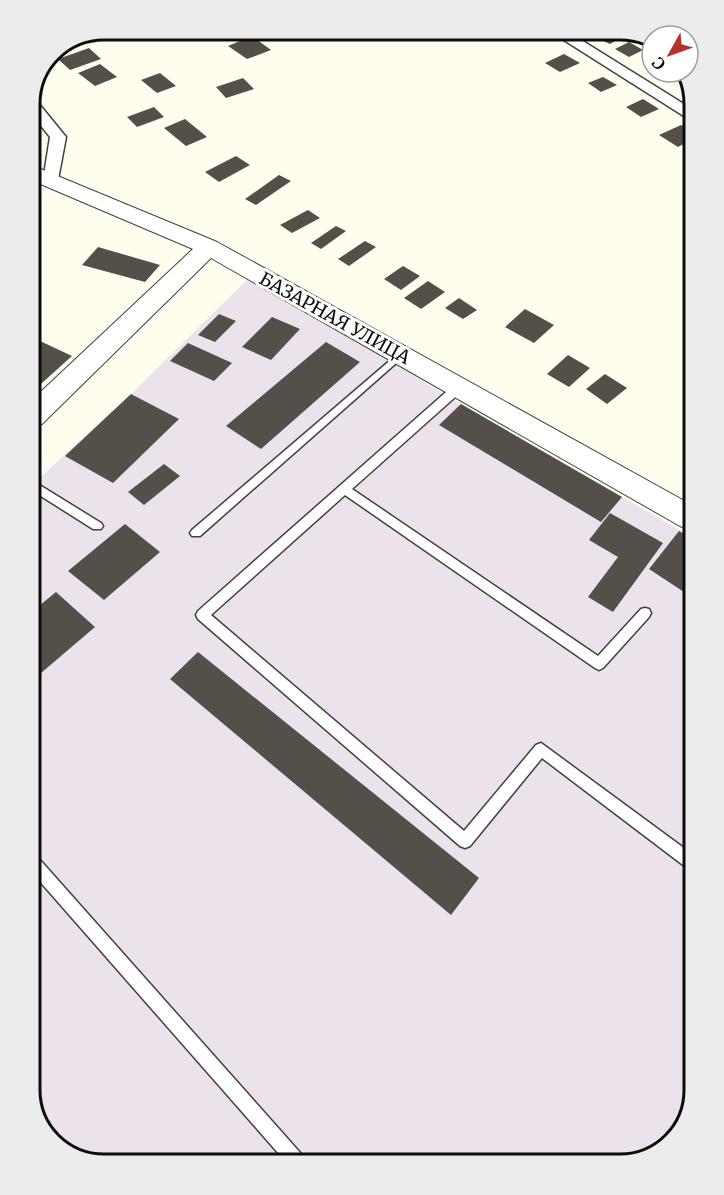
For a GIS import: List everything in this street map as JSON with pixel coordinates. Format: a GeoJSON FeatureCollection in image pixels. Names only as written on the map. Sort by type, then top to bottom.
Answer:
{"type":"FeatureCollection","features":[{"type":"Feature","properties":{"kind":"street"},"geometry":{"type":"LineString","coordinates":[[572,41],[684,111]]}},
{"type":"Feature","properties":{"kind":"street","name":"БАЗАРНАЯ УЛИЦА"},"geometry":{"type":"LineString","coordinates":[[41,116],[58,137],[41,176],[208,247],[684,515]]}},
{"type":"Feature","properties":{"kind":"street"},"geometry":{"type":"LineString","coordinates":[[41,409],[208,247]]}},
{"type":"Feature","properties":{"kind":"lane"},"geometry":{"type":"LineString","coordinates":[[196,533],[400,355]]}},
{"type":"Feature","properties":{"kind":"lane"},"geometry":{"type":"LineString","coordinates":[[458,388],[202,615],[465,841],[541,749],[684,857]]}},
{"type":"Feature","properties":{"kind":"lane"},"geometry":{"type":"LineString","coordinates":[[41,489],[97,526]]}},
{"type":"Feature","properties":{"kind":"lane"},"geometry":{"type":"LineString","coordinates":[[344,489],[599,664],[645,613]]}},
{"type":"Feature","properties":{"kind":"lane"},"geometry":{"type":"LineString","coordinates":[[40,871],[290,1154]]}},
{"type":"Feature","properties":{"kind":"shaded area"},"geometry":{"type":"Polygon","coordinates":[[[250,277],[461,404],[684,533],[684,1090],[679,1115],[675,1122],[665,1136],[648,1148],[619,1154],[101,1154],[76,1148],[62,1139],[51,1126],[43,1107],[40,1090],[41,477],[131,394],[250,277]]]}},
{"type":"Feature","properties":{"kind":"building"},"geometry":{"type":"Polygon","coordinates":[[[242,40],[258,40],[271,50],[247,59],[228,46],[242,40]]]}},
{"type":"Feature","properties":{"kind":"building"},"geometry":{"type":"Polygon","coordinates":[[[629,42],[640,48],[640,52],[629,57],[615,49],[629,42]]]}},
{"type":"Feature","properties":{"kind":"building"},"geometry":{"type":"Polygon","coordinates":[[[89,48],[101,59],[70,70],[60,58],[89,48]]]}},
{"type":"Feature","properties":{"kind":"building"},"geometry":{"type":"Polygon","coordinates":[[[564,54],[580,63],[560,72],[545,63],[564,54]]]}},
{"type":"Feature","properties":{"kind":"building"},"geometry":{"type":"Polygon","coordinates":[[[100,64],[117,77],[95,86],[78,73],[100,64]]]}},
{"type":"Feature","properties":{"kind":"building"},"geometry":{"type":"Polygon","coordinates":[[[160,73],[176,86],[157,93],[141,80],[160,73]]]}},
{"type":"Feature","properties":{"kind":"building"},"geometry":{"type":"Polygon","coordinates":[[[603,77],[617,85],[601,92],[588,83],[603,77]]]}},
{"type":"Feature","properties":{"kind":"building"},"geometry":{"type":"Polygon","coordinates":[[[243,78],[254,89],[226,98],[216,87],[243,78]]]}},
{"type":"Feature","properties":{"kind":"building"},"geometry":{"type":"Polygon","coordinates":[[[643,99],[659,109],[641,117],[626,107],[643,99]]]}},
{"type":"Feature","properties":{"kind":"building"},"geometry":{"type":"Polygon","coordinates":[[[154,107],[164,117],[137,127],[127,117],[154,107]]]}},
{"type":"Feature","properties":{"kind":"building"},"geometry":{"type":"Polygon","coordinates":[[[185,119],[207,137],[186,146],[164,128],[185,119]]]}},
{"type":"Feature","properties":{"kind":"building"},"geometry":{"type":"Polygon","coordinates":[[[681,125],[684,126],[684,144],[678,147],[659,135],[681,125]]]}},
{"type":"Feature","properties":{"kind":"building"},"geometry":{"type":"Polygon","coordinates":[[[236,156],[250,165],[219,182],[205,172],[236,156]]]}},
{"type":"Feature","properties":{"kind":"building"},"geometry":{"type":"Polygon","coordinates":[[[279,175],[291,181],[256,205],[245,199],[279,175]]]}},
{"type":"Feature","properties":{"kind":"building"},"geometry":{"type":"Polygon","coordinates":[[[308,210],[320,218],[292,233],[280,225],[308,210]]]}},
{"type":"Feature","properties":{"kind":"building"},"geometry":{"type":"Polygon","coordinates":[[[336,226],[346,231],[321,249],[311,243],[336,226]]]}},
{"type":"Feature","properties":{"kind":"building"},"geometry":{"type":"Polygon","coordinates":[[[365,241],[376,247],[349,266],[338,259],[365,241]]]}},
{"type":"Feature","properties":{"kind":"building"},"geometry":{"type":"Polygon","coordinates":[[[98,247],[160,265],[145,282],[82,265],[98,247]]]}},
{"type":"Feature","properties":{"kind":"building"},"geometry":{"type":"Polygon","coordinates":[[[403,266],[420,276],[401,290],[384,279],[403,266]]]}},
{"type":"Feature","properties":{"kind":"building"},"geometry":{"type":"Polygon","coordinates":[[[428,281],[445,292],[421,309],[404,298],[428,281]]]}},
{"type":"Feature","properties":{"kind":"building"},"geometry":{"type":"Polygon","coordinates":[[[459,298],[477,310],[463,319],[445,308],[459,298]]]}},
{"type":"Feature","properties":{"kind":"building"},"geometry":{"type":"Polygon","coordinates":[[[525,309],[554,325],[534,343],[505,327],[525,309]]]}},
{"type":"Feature","properties":{"kind":"building"},"geometry":{"type":"Polygon","coordinates":[[[219,314],[236,321],[215,342],[198,335],[219,314]]]}},
{"type":"Feature","properties":{"kind":"building"},"geometry":{"type":"Polygon","coordinates":[[[272,317],[300,329],[271,360],[242,347],[272,317]]]}},
{"type":"Feature","properties":{"kind":"building"},"geometry":{"type":"Polygon","coordinates":[[[41,341],[72,356],[41,384],[41,341]]]}},
{"type":"Feature","properties":{"kind":"building"},"geometry":{"type":"Polygon","coordinates":[[[326,342],[360,362],[261,449],[226,426],[326,342]]]}},
{"type":"Feature","properties":{"kind":"building"},"geometry":{"type":"Polygon","coordinates":[[[188,343],[232,363],[214,381],[170,361],[188,343]]]}},
{"type":"Feature","properties":{"kind":"building"},"geometry":{"type":"Polygon","coordinates":[[[568,355],[590,368],[569,387],[547,374],[568,355]]]}},
{"type":"Feature","properties":{"kind":"building"},"geometry":{"type":"Polygon","coordinates":[[[605,374],[627,388],[607,404],[586,389],[605,374]]]}},
{"type":"Feature","properties":{"kind":"building"},"geometry":{"type":"Polygon","coordinates":[[[131,394],[179,419],[113,483],[65,456],[131,394]]]}},
{"type":"Feature","properties":{"kind":"building"},"geometry":{"type":"Polygon","coordinates":[[[461,404],[622,497],[601,522],[439,425],[461,404]]]}},
{"type":"Feature","properties":{"kind":"building"},"geometry":{"type":"Polygon","coordinates":[[[164,464],[180,476],[144,505],[128,492],[164,464]]]}},
{"type":"Feature","properties":{"kind":"building"},"geometry":{"type":"Polygon","coordinates":[[[610,513],[663,543],[613,612],[588,597],[618,557],[589,540],[610,513]]]}},
{"type":"Feature","properties":{"kind":"building"},"geometry":{"type":"Polygon","coordinates":[[[125,524],[160,552],[104,600],[68,571],[125,524]]]}},
{"type":"Feature","properties":{"kind":"building"},"geometry":{"type":"Polygon","coordinates":[[[679,531],[684,534],[684,592],[649,569],[679,531]]]}},
{"type":"Feature","properties":{"kind":"building"},"geometry":{"type":"Polygon","coordinates":[[[56,592],[95,627],[40,674],[40,605],[56,592]]]}},
{"type":"Feature","properties":{"kind":"building"},"geometry":{"type":"Polygon","coordinates":[[[198,652],[479,878],[451,915],[170,679],[198,652]]]}}]}
